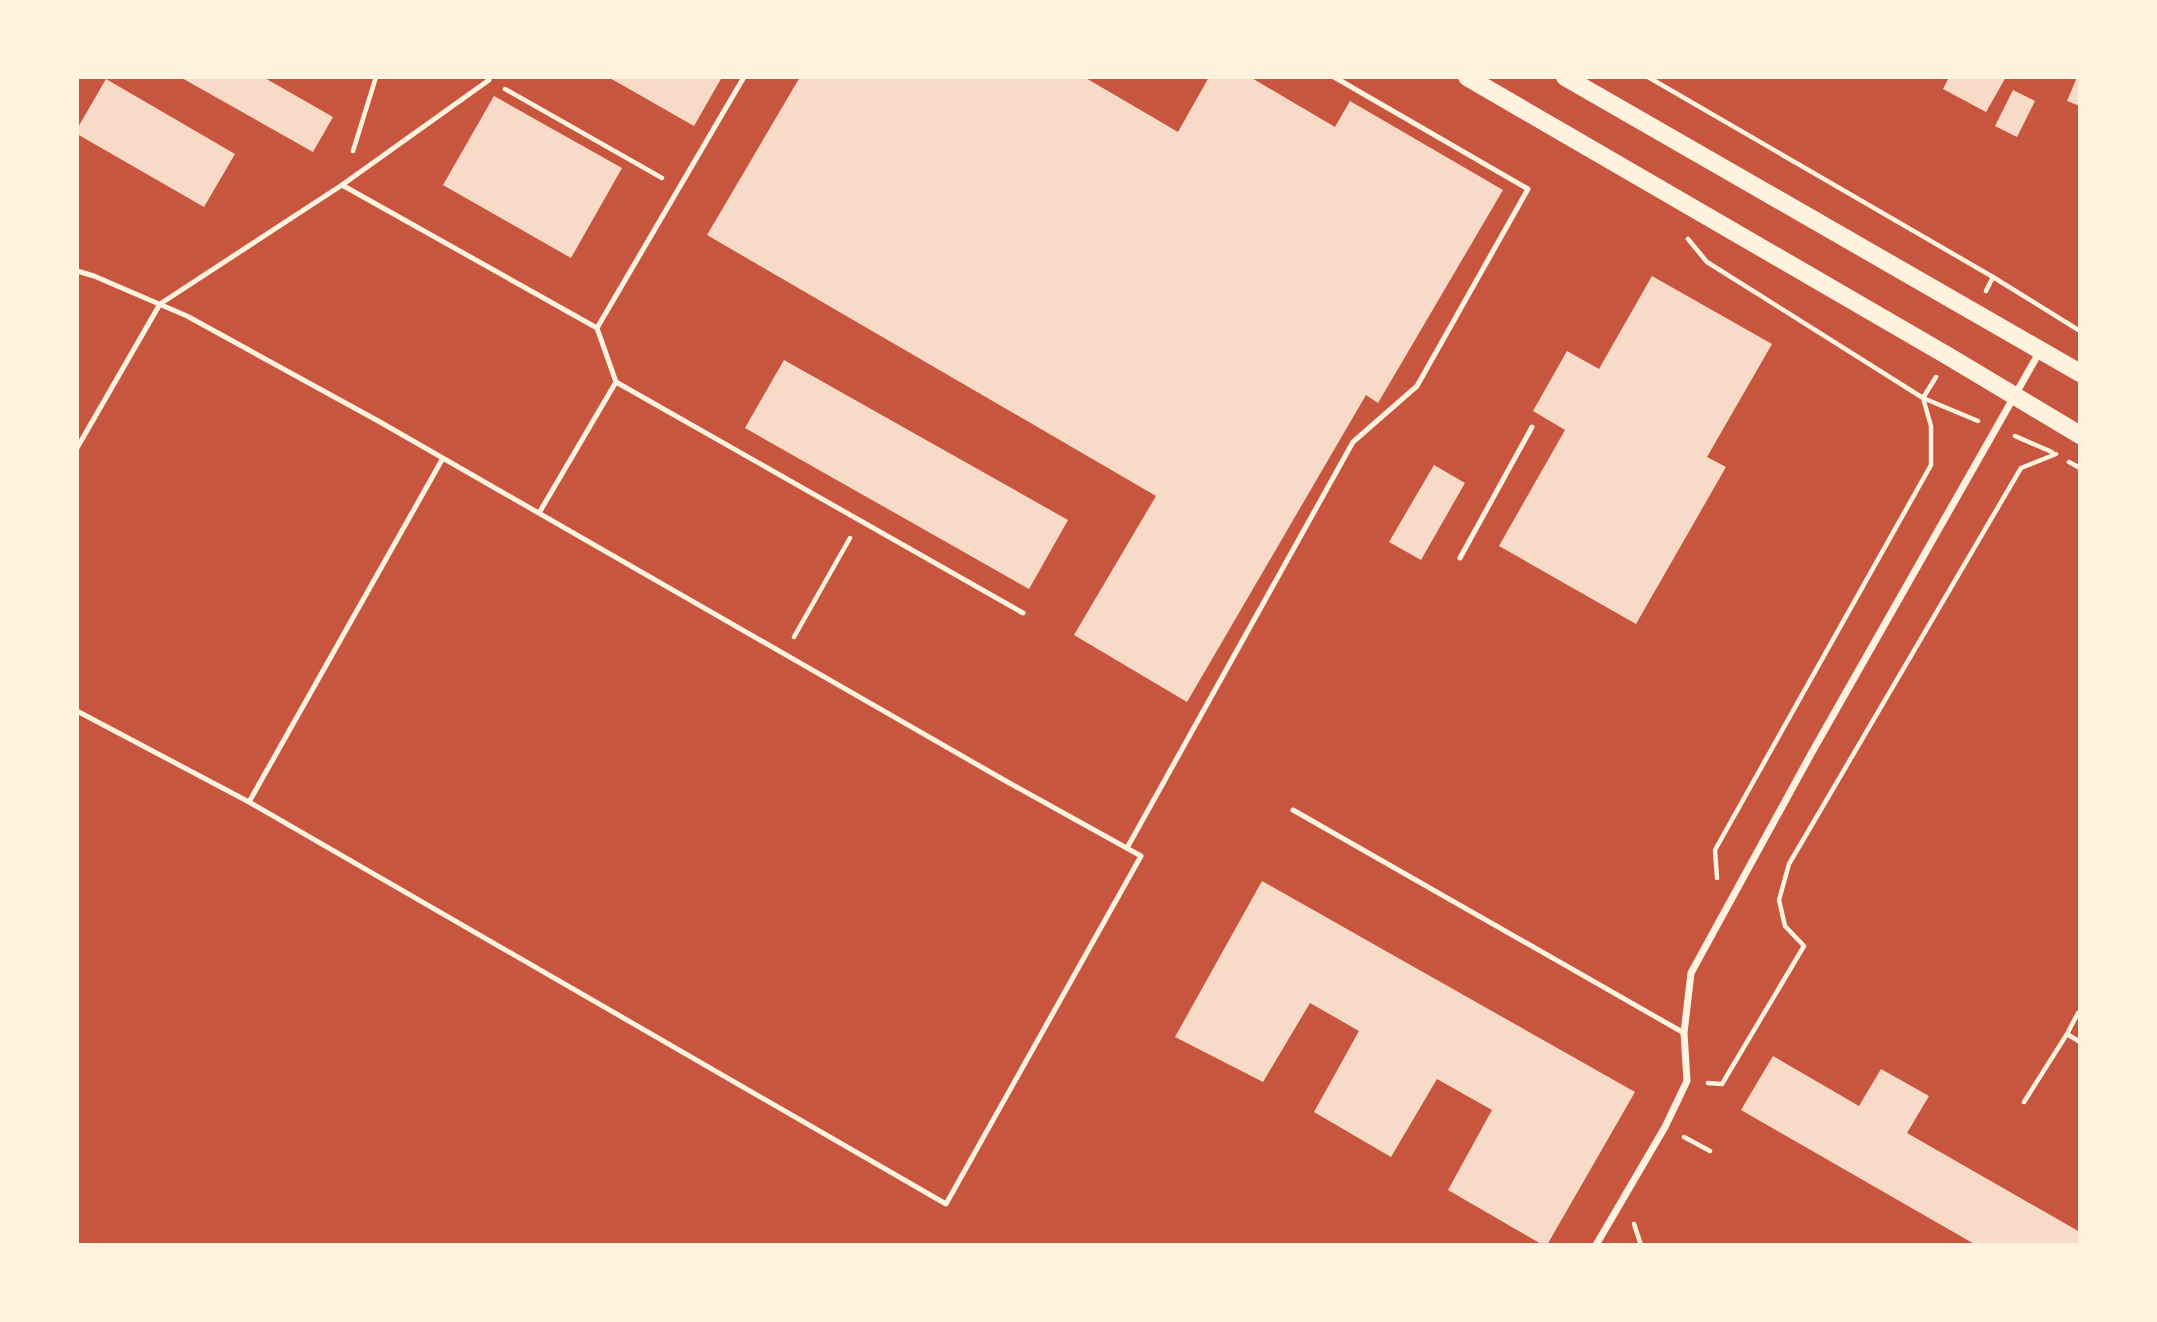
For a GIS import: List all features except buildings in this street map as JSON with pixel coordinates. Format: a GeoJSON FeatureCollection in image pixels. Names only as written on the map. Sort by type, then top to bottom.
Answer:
{"type":"FeatureCollection","features":[{"type":"Feature","properties":{"kind":"main road"},"geometry":{"type":"LineString","coordinates":[[1467,77],[2080,435]]}},
{"type":"Feature","properties":{"kind":"main road"},"geometry":{"type":"LineString","coordinates":[[1565,77],[2080,373]]}},
{"type":"Feature","properties":{"kind":"street"},"geometry":{"type":"LineString","coordinates":[[1596,1245],[1665,1127],[1687,1082],[1684,1033],[1690,973],[2040,350]]}},
{"type":"Feature","properties":{"kind":"lane"},"geometry":{"type":"LineString","coordinates":[[597,328],[744,77]]}},
{"type":"Feature","properties":{"kind":"lane"},"geometry":{"type":"LineString","coordinates":[[1127,848],[1353,442],[1417,386],[1528,189],[1334,77]]}},
{"type":"Feature","properties":{"kind":"lane"},"geometry":{"type":"LineString","coordinates":[[77,448],[160,304],[342,185],[488,78]]}},
{"type":"Feature","properties":{"kind":"lane"},"geometry":{"type":"LineString","coordinates":[[342,185],[597,328],[616,382],[1023,613]]}},
{"type":"Feature","properties":{"kind":"lane"},"geometry":{"type":"LineString","coordinates":[[77,271],[187,316],[443,458],[1141,856],[946,1204],[249,802],[77,711]]}},
{"type":"Feature","properties":{"kind":"lane"},"geometry":{"type":"LineString","coordinates":[[539,513],[616,382]]}},
{"type":"Feature","properties":{"kind":"lane"},"geometry":{"type":"LineString","coordinates":[[1460,558],[1532,427]]}},
{"type":"Feature","properties":{"kind":"lane"},"geometry":{"type":"LineString","coordinates":[[249,802],[443,458]]}},
{"type":"Feature","properties":{"kind":"lane"},"geometry":{"type":"LineString","coordinates":[[1293,810],[1684,1033]]}},
{"type":"Feature","properties":{"kind":"path"},"geometry":{"type":"LineString","coordinates":[[342,185],[376,77]]}},
{"type":"Feature","properties":{"kind":"path"},"geometry":{"type":"LineString","coordinates":[[1648,77],[1993,277],[2080,331]]}},
{"type":"Feature","properties":{"kind":"path"},"geometry":{"type":"LineString","coordinates":[[488,78],[679,188]]}},
{"type":"Feature","properties":{"kind":"path"},"geometry":{"type":"LineString","coordinates":[[1707,262],[1923,398],[2056,454],[2080,468]]}},
{"type":"Feature","properties":{"kind":"path"},"geometry":{"type":"LineString","coordinates":[[1719,918],[1715,850],[1931,465],[1931,426],[1923,398]]}},
{"type":"Feature","properties":{"kind":"path"},"geometry":{"type":"LineString","coordinates":[[1687,1082],[1722,1084],[1804,946],[1785,926],[1779,900],[1789,864],[2021,468],[2056,454]]}},
{"type":"Feature","properties":{"kind":"path"},"geometry":{"type":"LineString","coordinates":[[784,654],[859,522]]}},
{"type":"Feature","properties":{"kind":"path"},"geometry":{"type":"LineString","coordinates":[[2024,1102],[2078,1013]]}},
{"type":"Feature","properties":{"kind":"path"},"geometry":{"type":"LineString","coordinates":[[2067,1034],[2080,1042]]}},
{"type":"Feature","properties":{"kind":"path"},"geometry":{"type":"LineString","coordinates":[[1665,1127],[1710,1151]]}}]}
